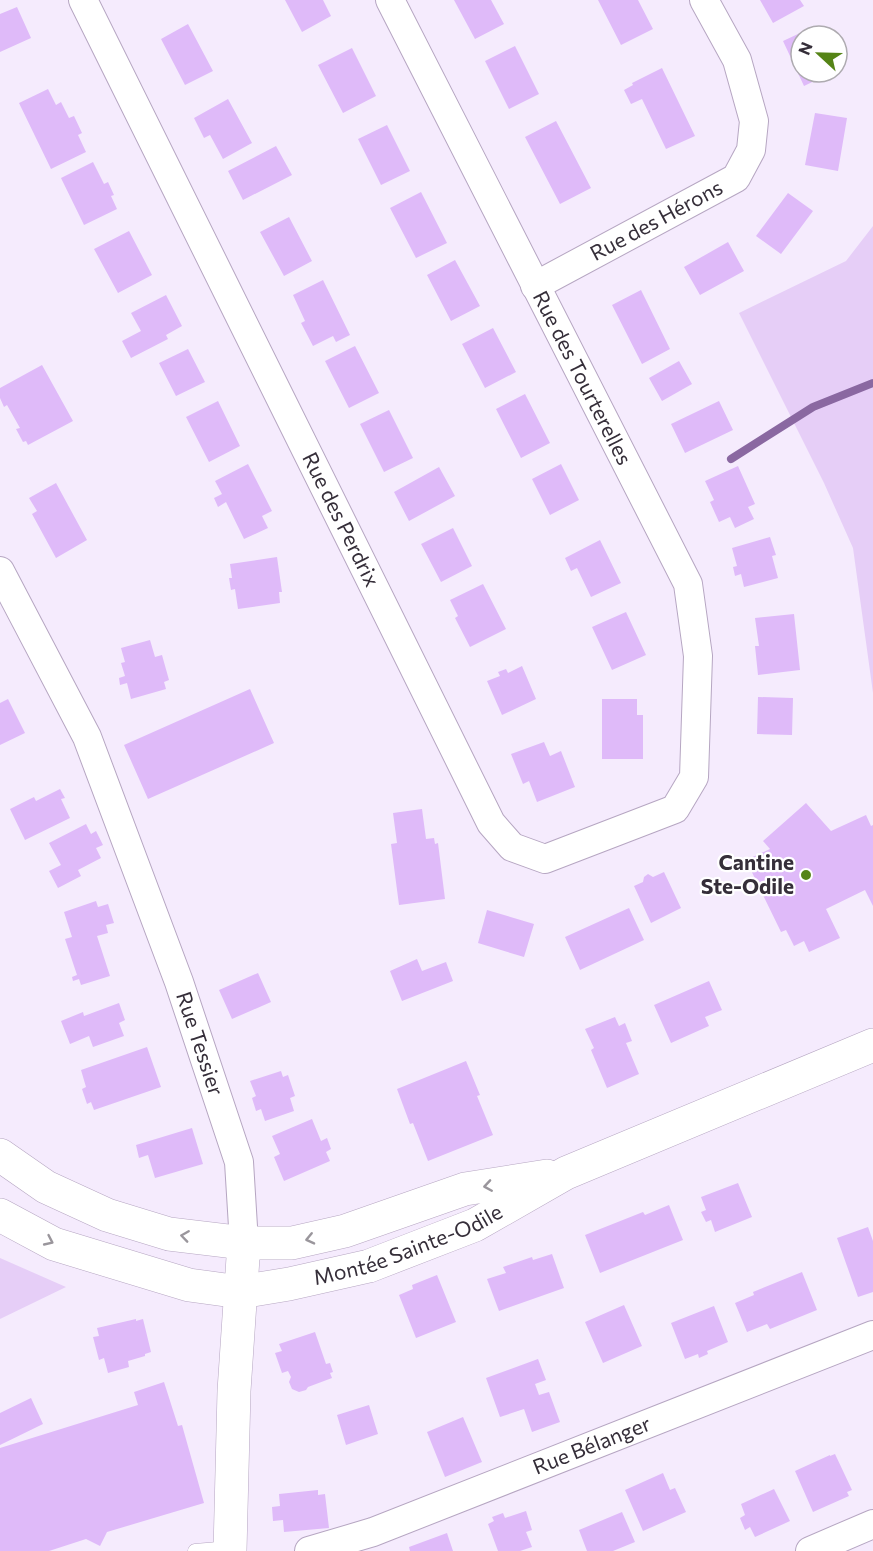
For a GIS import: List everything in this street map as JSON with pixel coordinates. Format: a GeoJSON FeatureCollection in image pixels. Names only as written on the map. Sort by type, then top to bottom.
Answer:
{"type":"FeatureCollection","features":[{"type":"Feature","properties":{"kind":"main road","name":"Montée Sainte-Odile"},"geometry":{"type":"LineString","coordinates":[[0,1215],[54,1244],[189,1285],[240,1292],[289,1284],[369,1266],[475,1225],[566,1173],[873,1045]]}},
{"type":"Feature","properties":{"kind":"main road","name":"Montée Sainte-Odile"},"geometry":{"type":"LineString","coordinates":[[0,1155],[46,1187],[106,1215],[169,1233],[244,1243],[292,1243],[345,1231],[465,1189],[566,1173]]}},
{"type":"Feature","properties":{"kind":"main road","name":"Rue Tessier"},"geometry":{"type":"LineString","coordinates":[[230,1550],[234,1391],[244,1243]]}},
{"type":"Feature","properties":{"kind":"street","name":"Rue des Perdrix"},"geometry":{"type":"LineString","coordinates":[[83,0],[491,823],[512,847],[545,859],[675,809],[694,777]]}},
{"type":"Feature","properties":{"kind":"street","name":"Rue des Tourterelles"},"geometry":{"type":"LineString","coordinates":[[390,0],[688,584],[698,656],[694,777]]}},
{"type":"Feature","properties":{"kind":"street","name":"Rue des Hérons"},"geometry":{"type":"LineString","coordinates":[[535,286],[736,178],[752,150],[754,121],[737,60],[704,0]]}},
{"type":"Feature","properties":{"kind":"street","name":"Rue Tessier"},"geometry":{"type":"LineString","coordinates":[[0,571],[87,737],[179,982],[239,1162],[244,1243]]}},
{"type":"Feature","properties":{"kind":"street","name":"Rue Bélanger"},"geometry":{"type":"LineString","coordinates":[[309,1551],[373,1532],[873,1335]]}},
{"type":"Feature","properties":{"kind":"street"},"geometry":{"type":"LineString","coordinates":[[810,1551],[873,1524]]}},
{"type":"Feature","properties":{"kind":"lane"},"geometry":{"type":"LineString","coordinates":[[195,1551],[230,1550]]}},
{"type":"Feature","properties":{"kind":"shaded area"},"geometry":{"type":"Polygon","coordinates":[[[873,226],[873,693],[853,548],[824,483],[739,313],[846,261],[873,226]]]}},
{"type":"Feature","properties":{"kind":"shaded area"},"geometry":{"type":"Polygon","coordinates":[[[0,1258],[66,1287],[0,1319],[0,1258]]]}},
{"type":"Feature","properties":{"kind":"building"},"geometry":{"type":"Polygon","coordinates":[[[285,0],[323,0],[331,16],[302,32],[285,0]]]}},
{"type":"Feature","properties":{"kind":"building"},"geometry":{"type":"Polygon","coordinates":[[[454,0],[491,0],[504,24],[475,39],[454,0]]]}},
{"type":"Feature","properties":{"kind":"building"},"geometry":{"type":"Polygon","coordinates":[[[598,0],[638,0],[653,29],[621,45],[598,0]]]}},
{"type":"Feature","properties":{"kind":"building"},"geometry":{"type":"Polygon","coordinates":[[[760,0],[800,0],[804,6],[773,23],[760,0]]]}},
{"type":"Feature","properties":{"kind":"building"},"geometry":{"type":"Polygon","coordinates":[[[17,7],[31,38],[0,52],[0,14],[17,7]]]}},
{"type":"Feature","properties":{"kind":"building"},"geometry":{"type":"Polygon","coordinates":[[[188,24],[213,71],[185,85],[161,39],[188,24]]]}},
{"type":"Feature","properties":{"kind":"building"},"geometry":{"type":"Polygon","coordinates":[[[789,38],[789,54],[783,41],[789,38]]]}},
{"type":"Feature","properties":{"kind":"building"},"geometry":{"type":"Polygon","coordinates":[[[515,46],[539,94],[509,109],[485,61],[515,46]]]}},
{"type":"Feature","properties":{"kind":"building"},"geometry":{"type":"Polygon","coordinates":[[[352,48],[376,96],[343,113],[318,65],[352,48]]]}},
{"type":"Feature","properties":{"kind":"building"},"geometry":{"type":"Polygon","coordinates":[[[662,68],[695,136],[666,149],[642,99],[631,104],[624,90],[633,85],[632,83],[662,68]]]}},
{"type":"Feature","properties":{"kind":"building"},"geometry":{"type":"Polygon","coordinates":[[[48,89],[56,105],[61,102],[69,118],[74,116],[82,133],[78,135],[86,152],[51,169],[19,103],[48,89]]]}},
{"type":"Feature","properties":{"kind":"building"},"geometry":{"type":"Polygon","coordinates":[[[228,99],[252,143],[223,159],[210,135],[204,138],[194,118],[228,99]]]}},
{"type":"Feature","properties":{"kind":"building"},"geometry":{"type":"Polygon","coordinates":[[[815,113],[847,118],[838,171],[805,165],[815,113]]]}},
{"type":"Feature","properties":{"kind":"building"},"geometry":{"type":"Polygon","coordinates":[[[556,121],[591,188],[560,204],[525,137],[556,121]]]}},
{"type":"Feature","properties":{"kind":"building"},"geometry":{"type":"Polygon","coordinates":[[[387,125],[410,171],[381,185],[358,139],[387,125]]]}},
{"type":"Feature","properties":{"kind":"building"},"geometry":{"type":"Polygon","coordinates":[[[276,146],[292,175],[243,200],[228,171],[276,146]]]}},
{"type":"Feature","properties":{"kind":"building"},"geometry":{"type":"Polygon","coordinates":[[[93,162],[104,184],[108,182],[117,209],[84,225],[61,178],[93,162]]]}},
{"type":"Feature","properties":{"kind":"building"},"geometry":{"type":"Polygon","coordinates":[[[421,192],[447,243],[416,258],[390,208],[421,192]]]}},
{"type":"Feature","properties":{"kind":"building"},"geometry":{"type":"Polygon","coordinates":[[[788,193],[813,211],[781,254],[756,236],[788,193]]]}},
{"type":"Feature","properties":{"kind":"building"},"geometry":{"type":"Polygon","coordinates":[[[289,217],[312,261],[284,276],[260,232],[289,217]]]}},
{"type":"Feature","properties":{"kind":"building"},"geometry":{"type":"Polygon","coordinates":[[[129,231],[152,275],[118,293],[94,249],[129,231]]]}},
{"type":"Feature","properties":{"kind":"building"},"geometry":{"type":"Polygon","coordinates":[[[728,242],[744,271],[700,295],[684,267],[728,242]]]}},
{"type":"Feature","properties":{"kind":"building"},"geometry":{"type":"Polygon","coordinates":[[[455,260],[480,306],[451,321],[427,275],[455,260]]]}},
{"type":"Feature","properties":{"kind":"building"},"geometry":{"type":"Polygon","coordinates":[[[323,280],[350,335],[336,342],[333,336],[313,346],[301,323],[305,321],[293,295],[323,280]]]}},
{"type":"Feature","properties":{"kind":"building"},"geometry":{"type":"Polygon","coordinates":[[[641,290],[670,349],[642,364],[612,305],[641,290]]]}},
{"type":"Feature","properties":{"kind":"building"},"geometry":{"type":"Polygon","coordinates":[[[166,295],[182,326],[166,335],[168,339],[131,358],[122,341],[141,331],[131,313],[166,295]]]}},
{"type":"Feature","properties":{"kind":"building"},"geometry":{"type":"Polygon","coordinates":[[[493,328],[516,372],[485,388],[462,344],[493,328]]]}},
{"type":"Feature","properties":{"kind":"building"},"geometry":{"type":"Polygon","coordinates":[[[355,346],[379,393],[349,408],[325,361],[355,346]]]}},
{"type":"Feature","properties":{"kind":"building"},"geometry":{"type":"Polygon","coordinates":[[[188,349],[205,382],[176,396],[159,363],[188,349]]]}},
{"type":"Feature","properties":{"kind":"building"},"geometry":{"type":"Polygon","coordinates":[[[679,361],[692,384],[662,401],[649,378],[679,361]]]}},
{"type":"Feature","properties":{"kind":"building"},"geometry":{"type":"Polygon","coordinates":[[[42,365],[73,421],[28,445],[26,441],[23,442],[16,429],[20,428],[7,405],[4,407],[0,398],[0,388],[42,365]]]}},
{"type":"Feature","properties":{"kind":"building"},"geometry":{"type":"Polygon","coordinates":[[[525,394],[550,443],[521,458],[496,409],[525,394]]]}},
{"type":"Feature","properties":{"kind":"building"},"geometry":{"type":"Polygon","coordinates":[[[218,401],[240,446],[209,462],[186,417],[218,401]]]}},
{"type":"Feature","properties":{"kind":"building"},"geometry":{"type":"Polygon","coordinates":[[[719,401],[733,430],[685,453],[671,424],[719,401]]]}},
{"type":"Feature","properties":{"kind":"building"},"geometry":{"type":"Polygon","coordinates":[[[389,410],[413,458],[384,472],[360,424],[389,410]]]}},
{"type":"Feature","properties":{"kind":"building"},"geometry":{"type":"Polygon","coordinates":[[[248,464],[272,511],[262,516],[268,528],[244,539],[226,502],[218,507],[214,498],[222,494],[215,481],[248,464]]]}},
{"type":"Feature","properties":{"kind":"building"},"geometry":{"type":"Polygon","coordinates":[[[561,464],[579,500],[550,515],[532,479],[561,464]]]}},
{"type":"Feature","properties":{"kind":"building"},"geometry":{"type":"Polygon","coordinates":[[[738,466],[755,504],[748,507],[754,519],[735,528],[730,517],[719,522],[710,502],[714,500],[705,481],[738,466]]]}},
{"type":"Feature","properties":{"kind":"building"},"geometry":{"type":"Polygon","coordinates":[[[439,467],[455,496],[409,521],[394,492],[439,467]]]}},
{"type":"Feature","properties":{"kind":"building"},"geometry":{"type":"Polygon","coordinates":[[[56,483],[87,540],[56,558],[32,514],[37,511],[29,498],[56,483]]]}},
{"type":"Feature","properties":{"kind":"building"},"geometry":{"type":"Polygon","coordinates":[[[453,528],[472,566],[441,582],[421,544],[453,528]]]}},
{"type":"Feature","properties":{"kind":"building"},"geometry":{"type":"Polygon","coordinates":[[[770,537],[776,555],[772,556],[778,578],[744,587],[741,574],[735,576],[733,567],[737,566],[732,548],[770,537]]]}},
{"type":"Feature","properties":{"kind":"building"},"geometry":{"type":"Polygon","coordinates":[[[600,540],[621,583],[591,597],[577,568],[571,571],[565,558],[600,540]]]}},
{"type":"Feature","properties":{"kind":"building"},"geometry":{"type":"Polygon","coordinates":[[[277,557],[282,592],[279,592],[280,603],[238,609],[235,589],[231,590],[230,564],[277,557]]]}},
{"type":"Feature","properties":{"kind":"building"},"geometry":{"type":"Polygon","coordinates":[[[483,584],[506,629],[470,647],[455,618],[458,616],[450,600],[483,584]]]}},
{"type":"Feature","properties":{"kind":"building"},"geometry":{"type":"Polygon","coordinates":[[[626,612],[646,655],[612,670],[592,627],[626,612]]]}},
{"type":"Feature","properties":{"kind":"building"},"geometry":{"type":"Polygon","coordinates":[[[794,614],[800,670],[758,675],[755,646],[759,646],[755,618],[794,614]]]}},
{"type":"Feature","properties":{"kind":"building"},"geometry":{"type":"Polygon","coordinates":[[[150,640],[155,657],[162,655],[169,680],[164,682],[166,689],[131,699],[127,683],[120,685],[119,678],[125,676],[121,663],[125,662],[121,648],[150,640]]]}},
{"type":"Feature","properties":{"kind":"building"},"geometry":{"type":"Polygon","coordinates":[[[522,666],[536,699],[502,715],[487,681],[500,676],[498,672],[506,669],[508,673],[522,666]]]}},
{"type":"Feature","properties":{"kind":"building"},"geometry":{"type":"Polygon","coordinates":[[[250,689],[274,743],[148,799],[124,745],[250,689]]]}},
{"type":"Feature","properties":{"kind":"building"},"geometry":{"type":"Polygon","coordinates":[[[758,697],[793,698],[792,735],[757,734],[758,697]]]}},
{"type":"Feature","properties":{"kind":"building"},"geometry":{"type":"Polygon","coordinates":[[[8,699],[25,733],[0,745],[0,703],[8,699]]]}},
{"type":"Feature","properties":{"kind":"building"},"geometry":{"type":"Polygon","coordinates":[[[602,699],[637,699],[637,715],[643,715],[643,759],[602,759],[602,699]]]}},
{"type":"Feature","properties":{"kind":"building"},"geometry":{"type":"Polygon","coordinates":[[[544,742],[550,756],[561,751],[575,787],[537,802],[529,781],[523,784],[511,754],[544,742]]]}},
{"type":"Feature","properties":{"kind":"building"},"geometry":{"type":"Polygon","coordinates":[[[60,789],[65,798],[61,799],[70,818],[25,840],[10,809],[34,797],[36,801],[60,789]]]}},
{"type":"Feature","properties":{"kind":"building","name":"Cantine Ste-Odile"},"geometry":{"type":"Polygon","coordinates":[[[806,803],[831,831],[866,815],[871,826],[873,825],[873,906],[865,890],[826,909],[840,938],[809,952],[804,941],[794,946],[786,930],[781,932],[746,860],[770,849],[763,841],[806,803]]]}},
{"type":"Feature","properties":{"kind":"building"},"geometry":{"type":"Polygon","coordinates":[[[422,809],[426,839],[434,838],[435,844],[438,843],[445,899],[399,905],[391,844],[397,843],[393,813],[422,809]]]}},
{"type":"Feature","properties":{"kind":"building"},"geometry":{"type":"Polygon","coordinates":[[[86,824],[91,834],[96,831],[103,845],[96,848],[101,858],[78,870],[81,876],[58,888],[49,871],[61,865],[49,843],[86,824]]]}},
{"type":"Feature","properties":{"kind":"building"},"geometry":{"type":"Polygon","coordinates":[[[664,872],[681,908],[651,923],[634,886],[643,882],[644,877],[648,874],[653,877],[664,872]]]}},
{"type":"Feature","properties":{"kind":"building"},"geometry":{"type":"Polygon","coordinates":[[[96,901],[98,907],[108,904],[114,923],[106,925],[108,933],[97,936],[110,976],[81,985],[79,979],[73,981],[72,977],[77,975],[65,939],[72,937],[64,912],[96,901]]]}},
{"type":"Feature","properties":{"kind":"building"},"geometry":{"type":"Polygon","coordinates":[[[629,908],[644,940],[580,970],[565,937],[629,908]]]}},
{"type":"Feature","properties":{"kind":"building"},"geometry":{"type":"Polygon","coordinates":[[[487,910],[534,924],[524,957],[478,943],[487,910]]]}},
{"type":"Feature","properties":{"kind":"building"},"geometry":{"type":"Polygon","coordinates":[[[417,959],[422,971],[446,962],[453,981],[402,1001],[390,971],[417,959]]]}},
{"type":"Feature","properties":{"kind":"building"},"geometry":{"type":"Polygon","coordinates":[[[258,973],[271,1002],[232,1019],[219,990],[258,973]]]}},
{"type":"Feature","properties":{"kind":"building"},"geometry":{"type":"Polygon","coordinates":[[[709,981],[722,1010],[705,1017],[709,1026],[671,1043],[654,1005],[709,981]]]}},
{"type":"Feature","properties":{"kind":"building"},"geometry":{"type":"Polygon","coordinates":[[[119,1003],[125,1020],[119,1023],[124,1036],[93,1047],[89,1036],[70,1044],[61,1021],[83,1012],[84,1016],[119,1003]]]}},
{"type":"Feature","properties":{"kind":"building"},"geometry":{"type":"Polygon","coordinates":[[[615,1017],[619,1026],[625,1023],[632,1041],[626,1043],[639,1074],[607,1088],[585,1029],[615,1017]]]}},
{"type":"Feature","properties":{"kind":"building"},"geometry":{"type":"Polygon","coordinates":[[[147,1047],[161,1087],[94,1110],[91,1102],[87,1104],[82,1089],[86,1087],[81,1070],[147,1047]]]}},
{"type":"Feature","properties":{"kind":"building"},"geometry":{"type":"Polygon","coordinates":[[[466,1061],[493,1135],[428,1161],[413,1123],[410,1124],[397,1089],[466,1061]]]}},
{"type":"Feature","properties":{"kind":"building"},"geometry":{"type":"Polygon","coordinates":[[[281,1071],[283,1077],[288,1075],[295,1096],[290,1098],[294,1111],[265,1121],[261,1109],[256,1111],[252,1098],[256,1096],[250,1081],[281,1071]]]}},
{"type":"Feature","properties":{"kind":"building"},"geometry":{"type":"Polygon","coordinates":[[[312,1119],[321,1141],[327,1138],[331,1149],[326,1152],[330,1161],[284,1181],[274,1157],[280,1154],[272,1136],[312,1119]]]}},
{"type":"Feature","properties":{"kind":"building"},"geometry":{"type":"Polygon","coordinates":[[[192,1128],[203,1164],[155,1178],[148,1155],[139,1158],[136,1145],[192,1128]]]}},
{"type":"Feature","properties":{"kind":"building"},"geometry":{"type":"Polygon","coordinates":[[[738,1183],[752,1217],[715,1232],[711,1220],[706,1222],[701,1212],[706,1210],[701,1197],[738,1183]]]}},
{"type":"Feature","properties":{"kind":"building"},"geometry":{"type":"Polygon","coordinates":[[[669,1205],[683,1240],[600,1273],[585,1235],[643,1212],[645,1215],[669,1205]]]}},
{"type":"Feature","properties":{"kind":"building"},"geometry":{"type":"Polygon","coordinates":[[[868,1227],[873,1241],[873,1292],[858,1297],[837,1238],[868,1227]]]}},
{"type":"Feature","properties":{"kind":"building"},"geometry":{"type":"Polygon","coordinates":[[[552,1254],[564,1288],[499,1311],[487,1279],[506,1273],[503,1267],[532,1257],[533,1260],[552,1254]]]}},
{"type":"Feature","properties":{"kind":"building"},"geometry":{"type":"Polygon","coordinates":[[[802,1272],[817,1310],[770,1329],[767,1324],[747,1332],[735,1303],[754,1295],[753,1292],[802,1272]]]}},
{"type":"Feature","properties":{"kind":"building"},"geometry":{"type":"Polygon","coordinates":[[[437,1275],[456,1322],[416,1338],[399,1295],[413,1289],[412,1285],[437,1275]]]}},
{"type":"Feature","properties":{"kind":"building"},"geometry":{"type":"Polygon","coordinates":[[[624,1305],[642,1346],[603,1363],[585,1322],[624,1305]]]}},
{"type":"Feature","properties":{"kind":"building"},"geometry":{"type":"Polygon","coordinates":[[[714,1306],[728,1342],[707,1351],[708,1354],[699,1358],[698,1354],[685,1359],[671,1323],[714,1306]]]}},
{"type":"Feature","properties":{"kind":"building"},"geometry":{"type":"Polygon","coordinates":[[[136,1319],[136,1321],[143,1319],[151,1352],[128,1361],[129,1367],[108,1373],[104,1358],[99,1360],[93,1337],[99,1336],[97,1328],[136,1319]]]}},
{"type":"Feature","properties":{"kind":"building"},"geometry":{"type":"Polygon","coordinates":[[[315,1332],[326,1364],[330,1363],[332,1378],[299,1392],[292,1389],[288,1371],[282,1373],[275,1353],[282,1351],[279,1344],[315,1332]]]}},
{"type":"Feature","properties":{"kind":"building"},"geometry":{"type":"Polygon","coordinates":[[[538,1359],[546,1380],[535,1384],[539,1395],[549,1392],[560,1422],[532,1432],[524,1409],[500,1417],[486,1378],[538,1359]]]}},
{"type":"Feature","properties":{"kind":"building"},"geometry":{"type":"Polygon","coordinates":[[[164,1382],[178,1426],[182,1425],[204,1503],[107,1532],[100,1546],[86,1539],[49,1551],[0,1551],[0,1448],[138,1405],[134,1392],[164,1382]]]}},
{"type":"Feature","properties":{"kind":"building"},"geometry":{"type":"Polygon","coordinates":[[[31,1398],[43,1424],[0,1445],[0,1413],[31,1398]]]}},
{"type":"Feature","properties":{"kind":"building"},"geometry":{"type":"Polygon","coordinates":[[[369,1405],[378,1434],[346,1445],[337,1415],[369,1405]]]}},
{"type":"Feature","properties":{"kind":"building"},"geometry":{"type":"Polygon","coordinates":[[[463,1417],[482,1462],[445,1477],[427,1432],[463,1417]]]}},
{"type":"Feature","properties":{"kind":"building"},"geometry":{"type":"Polygon","coordinates":[[[835,1454],[852,1490],[847,1492],[849,1496],[813,1512],[795,1471],[835,1454]]]}},
{"type":"Feature","properties":{"kind":"building"},"geometry":{"type":"Polygon","coordinates":[[[663,1473],[670,1490],[675,1488],[686,1512],[643,1531],[625,1490],[663,1473]]]}},
{"type":"Feature","properties":{"kind":"building"},"geometry":{"type":"Polygon","coordinates":[[[774,1489],[790,1521],[755,1537],[750,1527],[745,1530],[740,1518],[745,1515],[741,1504],[774,1489]]]}},
{"type":"Feature","properties":{"kind":"building"},"geometry":{"type":"Polygon","coordinates":[[[318,1490],[318,1495],[325,1494],[329,1528],[284,1532],[283,1520],[273,1521],[272,1507],[280,1506],[279,1494],[318,1490]]]}},
{"type":"Feature","properties":{"kind":"building"},"geometry":{"type":"Polygon","coordinates":[[[526,1511],[532,1530],[526,1532],[532,1547],[520,1551],[498,1551],[488,1524],[494,1521],[492,1517],[503,1513],[505,1518],[526,1511]]]}},
{"type":"Feature","properties":{"kind":"building"},"geometry":{"type":"Polygon","coordinates":[[[622,1512],[635,1542],[613,1551],[587,1551],[579,1530],[622,1512]]]}},
{"type":"Feature","properties":{"kind":"building"},"geometry":{"type":"Polygon","coordinates":[[[447,1533],[453,1551],[410,1551],[409,1547],[447,1533]]]}},
{"type":"Feature","properties":{"kind":"waterway"},"geometry":{"type":"LineString","coordinates":[[731,459],[813,407],[873,383]]}},
{"type":"Feature","properties":{"kind":"place","name":"Cantine Ste-Odile"},"geometry":{"type":"Point","coordinates":[806,875]}}]}
